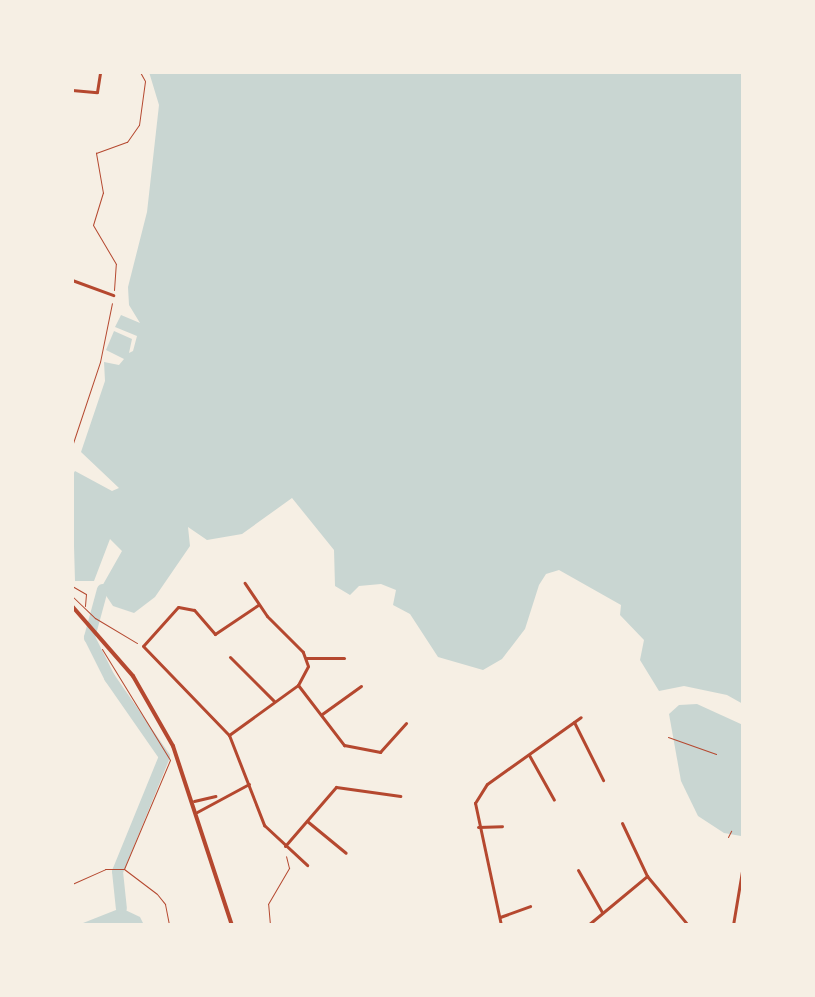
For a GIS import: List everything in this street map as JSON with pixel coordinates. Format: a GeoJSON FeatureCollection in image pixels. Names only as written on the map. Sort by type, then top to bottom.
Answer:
{"type":"FeatureCollection","features":[{"type":"Feature","properties":{"kind":"main road"},"geometry":{"type":"LineString","coordinates":[[72,606],[93,627],[154,711],[194,801],[232,925]]}},
{"type":"Feature","properties":{"kind":"street"},"geometry":{"type":"LineString","coordinates":[[72,90],[97,92],[100,72]]}},
{"type":"Feature","properties":{"kind":"street"},"geometry":{"type":"LineString","coordinates":[[72,280],[113,295]]}},
{"type":"Feature","properties":{"kind":"street"},"geometry":{"type":"LineString","coordinates":[[229,735],[298,685],[306,674],[306,658],[258,605],[245,583]]}},
{"type":"Feature","properties":{"kind":"street"},"geometry":{"type":"LineString","coordinates":[[258,605],[215,634],[194,610],[178,607],[143,646],[229,735],[264,825],[307,865]]}},
{"type":"Feature","properties":{"kind":"street"},"geometry":{"type":"LineString","coordinates":[[230,657],[274,701]]}},
{"type":"Feature","properties":{"kind":"street"},"geometry":{"type":"LineString","coordinates":[[306,658],[344,658]]}},
{"type":"Feature","properties":{"kind":"street"},"geometry":{"type":"LineString","coordinates":[[298,685],[339,742],[380,752],[406,723]]}},
{"type":"Feature","properties":{"kind":"street"},"geometry":{"type":"LineString","coordinates":[[320,715],[361,686]]}},
{"type":"Feature","properties":{"kind":"street"},"geometry":{"type":"LineString","coordinates":[[501,925],[475,803],[481,790],[581,717]]}},
{"type":"Feature","properties":{"kind":"street"},"geometry":{"type":"LineString","coordinates":[[574,722],[603,780]]}},
{"type":"Feature","properties":{"kind":"street"},"geometry":{"type":"LineString","coordinates":[[529,755],[554,800]]}},
{"type":"Feature","properties":{"kind":"street"},"geometry":{"type":"LineString","coordinates":[[194,801],[219,796],[249,784]]}},
{"type":"Feature","properties":{"kind":"street"},"geometry":{"type":"LineString","coordinates":[[285,846],[336,787],[400,796]]}},
{"type":"Feature","properties":{"kind":"street"},"geometry":{"type":"LineString","coordinates":[[197,812],[219,796]]}},
{"type":"Feature","properties":{"kind":"street"},"geometry":{"type":"LineString","coordinates":[[307,821],[346,853]]}},
{"type":"Feature","properties":{"kind":"street"},"geometry":{"type":"LineString","coordinates":[[622,823],[647,876],[688,925]]}},
{"type":"Feature","properties":{"kind":"street"},"geometry":{"type":"LineString","coordinates":[[478,827],[502,826]]}},
{"type":"Feature","properties":{"kind":"street"},"geometry":{"type":"LineString","coordinates":[[733,925],[743,865]]}},
{"type":"Feature","properties":{"kind":"street"},"geometry":{"type":"LineString","coordinates":[[578,870],[602,912]]}},
{"type":"Feature","properties":{"kind":"street"},"geometry":{"type":"LineString","coordinates":[[588,925],[647,876]]}},
{"type":"Feature","properties":{"kind":"street"},"geometry":{"type":"LineString","coordinates":[[499,917],[530,906]]}},
{"type":"Feature","properties":{"kind":"path"},"geometry":{"type":"LineString","coordinates":[[72,446],[100,362],[116,264],[93,225],[103,193],[96,153],[127,142],[139,125],[145,81],[140,72]]}},
{"type":"Feature","properties":{"kind":"path"},"geometry":{"type":"LineString","coordinates":[[72,586],[86,594],[85,609]]}},
{"type":"Feature","properties":{"kind":"path"},"geometry":{"type":"LineString","coordinates":[[72,596],[93,616],[143,646]]}},
{"type":"Feature","properties":{"kind":"path"},"geometry":{"type":"LineString","coordinates":[[93,616],[93,627]]}},
{"type":"Feature","properties":{"kind":"path"},"geometry":{"type":"LineString","coordinates":[[97,643],[170,760],[124,869]]}},
{"type":"Feature","properties":{"kind":"path"},"geometry":{"type":"LineString","coordinates":[[668,737],[716,754]]}},
{"type":"Feature","properties":{"kind":"path"},"geometry":{"type":"LineString","coordinates":[[728,837],[731,831]]}},
{"type":"Feature","properties":{"kind":"path"},"geometry":{"type":"LineString","coordinates":[[270,925],[268,904],[289,868],[285,846]]}},
{"type":"Feature","properties":{"kind":"path"},"geometry":{"type":"LineString","coordinates":[[72,884],[112,868],[124,869],[157,894],[165,904],[169,925]]}},
{"type":"Feature","properties":{"kind":"shaded area"},"geometry":{"type":"Polygon","coordinates":[[[149,72],[743,72],[743,704],[727,695],[684,686],[659,691],[640,660],[644,640],[620,615],[621,605],[559,570],[546,574],[539,585],[525,629],[502,659],[483,670],[438,657],[410,614],[393,605],[396,590],[381,584],[359,586],[350,595],[335,586],[334,550],[292,498],[242,534],[207,540],[188,527],[190,546],[155,597],[134,613],[113,606],[101,588],[122,551],[110,539],[94,581],[75,581],[72,476],[75,471],[112,491],[119,488],[81,452],[105,381],[104,362],[119,365],[124,359],[106,350],[114,331],[132,339],[129,353],[133,351],[137,336],[115,327],[121,315],[140,323],[129,305],[128,287],[147,212],[159,105],[149,72]]]}},
{"type":"Feature","properties":{"kind":"shaded area"},"geometry":{"type":"Polygon","coordinates":[[[697,704],[743,725],[741,836],[724,833],[698,816],[681,781],[669,714],[679,705],[697,704]]]}},
{"type":"Feature","properties":{"kind":"shaded area"},"geometry":{"type":"Polygon","coordinates":[[[121,908],[140,917],[144,925],[78,925],[121,908]]]}},
{"type":"Feature","properties":{"kind":"waterway"},"geometry":{"type":"LineString","coordinates":[[102,589],[89,637],[109,677],[164,756],[117,871],[121,908]]}}]}
